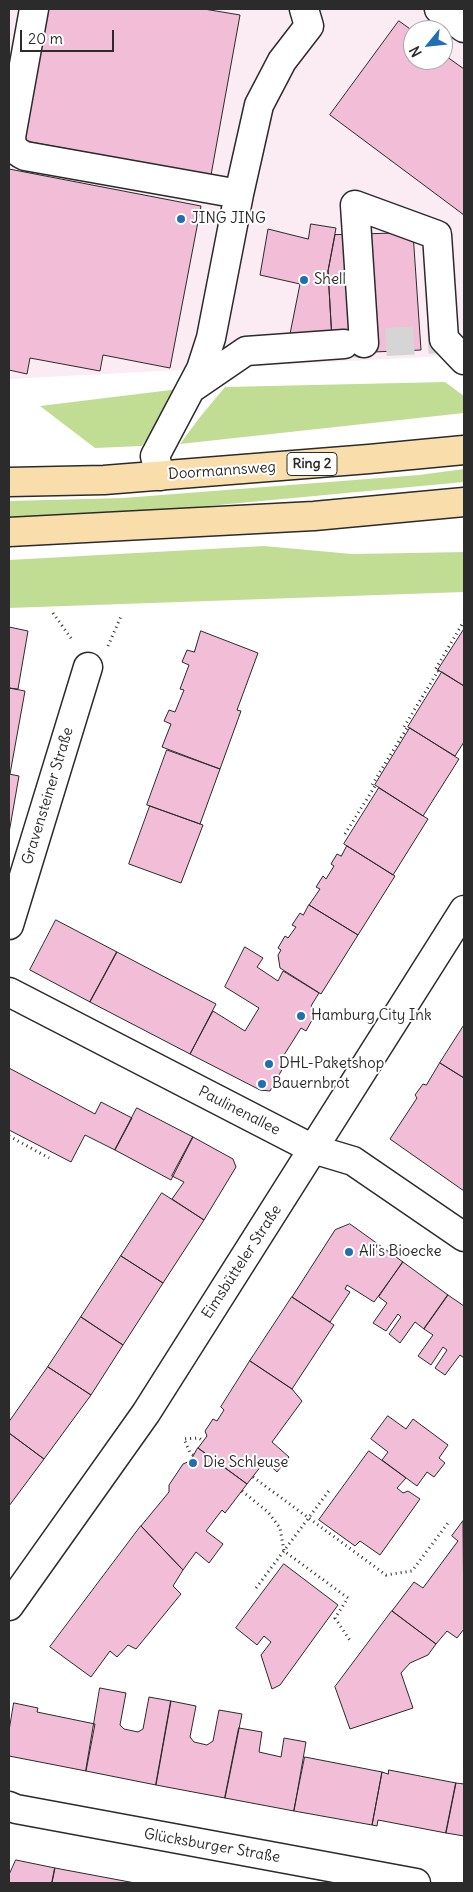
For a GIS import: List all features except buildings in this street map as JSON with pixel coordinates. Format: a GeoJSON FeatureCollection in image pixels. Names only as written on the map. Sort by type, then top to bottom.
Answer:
{"type":"FeatureCollection","features":[{"type":"Feature","properties":{"kind":"main road","name":"Doormannsweg"},"geometry":{"type":"LineString","coordinates":[[9,482],[104,480],[464,450]]}},
{"type":"Feature","properties":{"kind":"main road"},"geometry":{"type":"LineString","coordinates":[[9,532],[304,517],[464,502]]}},
{"type":"Feature","properties":{"kind":"street"},"geometry":{"type":"LineString","coordinates":[[34,9],[11,137],[12,146],[16,151],[25,156],[239,194]]}},
{"type":"Feature","properties":{"kind":"street"},"geometry":{"type":"LineString","coordinates":[[160,476],[155,456],[201,369],[211,338],[239,194],[259,105],[282,61],[309,26],[304,9]]}},
{"type":"Feature","properties":{"kind":"street"},"geometry":{"type":"LineString","coordinates":[[439,9],[464,28]]}},
{"type":"Feature","properties":{"kind":"street"},"geometry":{"type":"LineString","coordinates":[[190,389],[246,351],[354,344],[355,205],[437,234],[444,339],[464,360]]}},
{"type":"Feature","properties":{"kind":"street","name":"Gravensteiner Straße"},"geometry":{"type":"LineString","coordinates":[[9,925],[88,667]]}},
{"type":"Feature","properties":{"kind":"street","name":"Eimsbütteler Straße"},"geometry":{"type":"LineString","coordinates":[[9,1606],[146,1413],[464,910]]}},
{"type":"Feature","properties":{"kind":"street","name":"Paulinenallee"},"geometry":{"type":"LineString","coordinates":[[9,992],[313,1149],[353,1161],[464,1237]]}},
{"type":"Feature","properties":{"kind":"street","name":"Glücksburger Straße"},"geometry":{"type":"LineString","coordinates":[[9,1806],[26,1811],[416,1883]]}},
{"type":"Feature","properties":{"kind":"path"},"geometry":{"type":"LineString","coordinates":[[107,649],[122,614]]}},
{"type":"Feature","properties":{"kind":"path"},"geometry":{"type":"LineString","coordinates":[[345,834],[407,728],[404,727],[438,671],[435,670],[464,622]]}},
{"type":"Feature","properties":{"kind":"path"},"geometry":{"type":"LineString","coordinates":[[9,1136],[49,1158]]}},
{"type":"Feature","properties":{"kind":"path"},"geometry":{"type":"LineString","coordinates":[[193,1456],[184,1439],[199,1438],[203,1441]]}},
{"type":"Feature","properties":{"kind":"path"},"geometry":{"type":"LineString","coordinates":[[253,1477],[386,1575],[412,1571],[448,1523]]}},
{"type":"Feature","properties":{"kind":"path"},"geometry":{"type":"LineString","coordinates":[[256,1588],[331,1488]]}},
{"type":"Feature","properties":{"kind":"path"},"geometry":{"type":"LineString","coordinates":[[242,1491],[268,1512],[280,1528],[284,1551],[348,1598],[335,1618],[351,1642]]}},
{"type":"Feature","properties":{"kind":"shaded area"},"geometry":{"type":"Polygon","coordinates":[[[9,9],[464,9],[464,355],[9,379],[9,9]]]}},
{"type":"Feature","properties":{"kind":"green space"},"geometry":{"type":"Polygon","coordinates":[[[445,382],[464,396],[464,413],[180,444],[225,387],[445,382]]]}},
{"type":"Feature","properties":{"kind":"green space"},"geometry":{"type":"Polygon","coordinates":[[[179,389],[142,446],[95,448],[40,406],[179,389]]]}},
{"type":"Feature","properties":{"kind":"green space"},"geometry":{"type":"Polygon","coordinates":[[[464,469],[464,482],[197,507],[65,517],[9,517],[9,501],[123,498],[419,475],[464,469]]]}},
{"type":"Feature","properties":{"kind":"green space"},"geometry":{"type":"Polygon","coordinates":[[[264,546],[352,554],[464,552],[464,592],[9,608],[9,560],[264,546]]]}},
{"type":"Feature","properties":{"kind":"tunnel"},"geometry":{"type":"LineString","coordinates":[[344,344],[444,339]]}},
{"type":"Feature","properties":{"kind":"place","name":"JING JING"},"geometry":{"type":"Point","coordinates":[181,219]}},
{"type":"Feature","properties":{"kind":"place","name":"Shell"},"geometry":{"type":"Point","coordinates":[304,280]}},
{"type":"Feature","properties":{"kind":"place","name":"Hamburg City Ink"},"geometry":{"type":"Point","coordinates":[301,1016]}},
{"type":"Feature","properties":{"kind":"place","name":"DHL-Paketshop"},"geometry":{"type":"Point","coordinates":[269,1064]}},
{"type":"Feature","properties":{"kind":"place","name":"Bauernbrot"},"geometry":{"type":"Point","coordinates":[262,1084]}},
{"type":"Feature","properties":{"kind":"place","name":"Ali's Bioecke"},"geometry":{"type":"Point","coordinates":[349,1252]}},
{"type":"Feature","properties":{"kind":"place","name":"Die Schleuse"},"geometry":{"type":"Point","coordinates":[193,1463]}}]}
